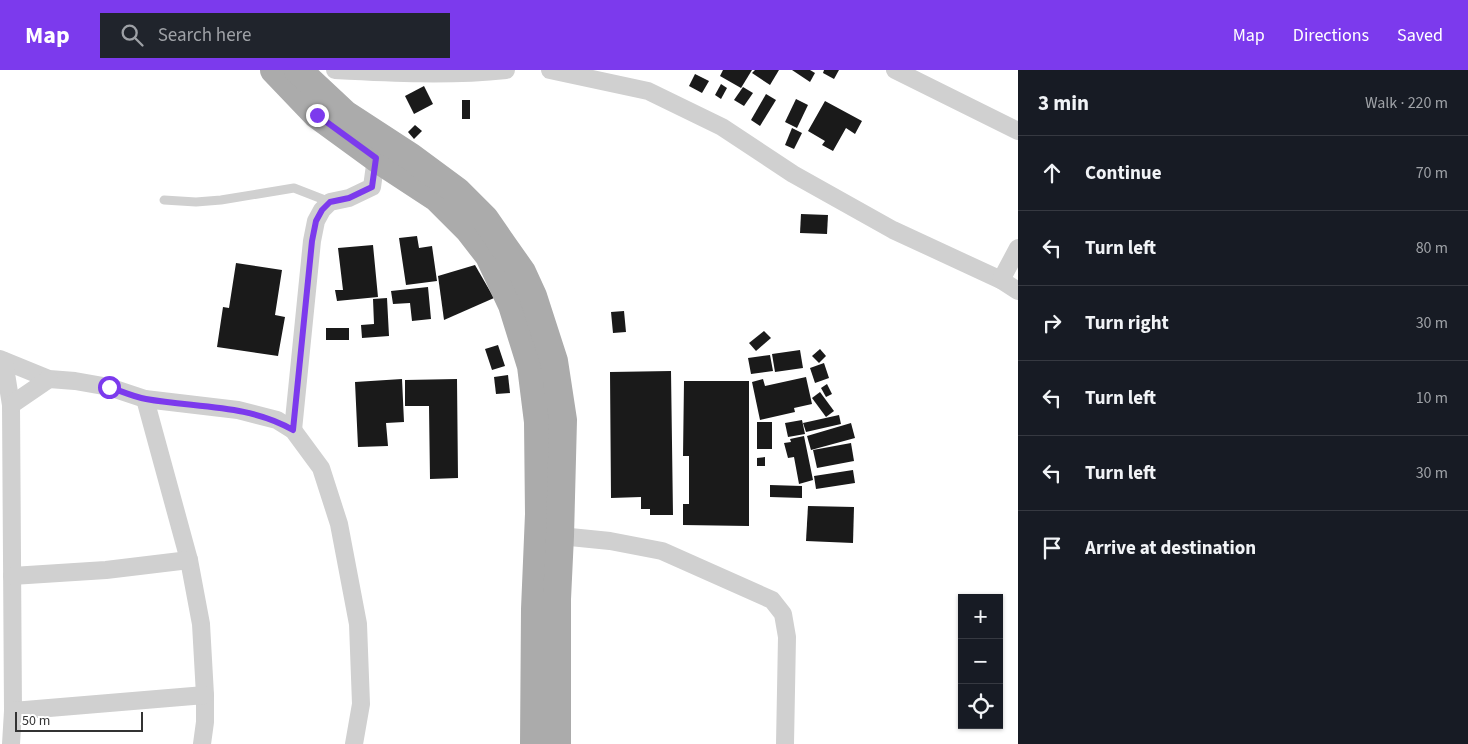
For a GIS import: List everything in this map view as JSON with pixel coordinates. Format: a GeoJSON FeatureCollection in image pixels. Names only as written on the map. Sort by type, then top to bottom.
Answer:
{"type":"FeatureCollection","features":[{"type":"Feature","properties":{"kind":"main road"},"geometry":{"type":"LineString","coordinates":[[274,70],[317,115],[376,158],[437,198],[468,229],[489,256],[512,305],[531,366],[538,431],[539,514],[535,609],[534,744]]}},
{"type":"Feature","properties":{"kind":"main road"},"geometry":{"type":"LineString","coordinates":[[298,70],[345,114],[411,156],[457,190],[485,219],[522,272],[533,296],[554,361],[562,420],[557,599],[557,744]]}},
{"type":"Feature","properties":{"kind":"street"},"geometry":{"type":"LineString","coordinates":[[317,70],[323,70]]}},
{"type":"Feature","properties":{"kind":"street"},"geometry":{"type":"LineString","coordinates":[[335,70],[419,74],[478,73],[506,70]]}},
{"type":"Feature","properties":{"kind":"street"},"geometry":{"type":"LineString","coordinates":[[550,70],[648,91],[722,127],[793,174],[893,230],[1001,280],[1018,291]]}},
{"type":"Feature","properties":{"kind":"street"},"geometry":{"type":"LineString","coordinates":[[895,70],[1018,131]]}},
{"type":"Feature","properties":{"kind":"street"},"geometry":{"type":"LineString","coordinates":[[293,430],[312,241],[316,221],[322,210],[330,202],[349,198],[372,187],[376,158]]}},
{"type":"Feature","properties":{"kind":"street"},"geometry":{"type":"LineString","coordinates":[[1001,280],[1018,248]]}},
{"type":"Feature","properties":{"kind":"street"},"geometry":{"type":"LineString","coordinates":[[2,360],[49,379],[75,380],[109,387],[144,399],[238,410],[276,420],[293,430],[321,468],[339,524],[358,624],[361,704],[354,744]]}},
{"type":"Feature","properties":{"kind":"street"},"geometry":{"type":"LineString","coordinates":[[2,360],[11,405],[6,516],[12,576],[12,744]]}},
{"type":"Feature","properties":{"kind":"street"},"geometry":{"type":"LineString","coordinates":[[11,405],[49,379]]}},
{"type":"Feature","properties":{"kind":"street"},"geometry":{"type":"LineString","coordinates":[[144,399],[189,560],[201,624],[205,695],[205,722],[202,744]]}},
{"type":"Feature","properties":{"kind":"street"},"geometry":{"type":"LineString","coordinates":[[560,536],[610,540],[662,551],[772,600],[783,614],[787,636],[785,744]]}},
{"type":"Feature","properties":{"kind":"street"},"geometry":{"type":"LineString","coordinates":[[12,576],[106,570],[189,560]]}},
{"type":"Feature","properties":{"kind":"street"},"geometry":{"type":"LineString","coordinates":[[13,712],[205,695]]}},
{"type":"Feature","properties":{"kind":"lane"},"geometry":{"type":"LineString","coordinates":[[164,200],[196,202],[221,200],[294,188],[330,202]]}},
{"type":"Feature","properties":{"kind":"building"},"geometry":{"type":"Polygon","coordinates":[[[723,70],[752,70],[741,88],[720,76],[723,70]]]}},
{"type":"Feature","properties":{"kind":"building"},"geometry":{"type":"Polygon","coordinates":[[[755,70],[779,70],[770,85],[752,73],[755,70]]]}},
{"type":"Feature","properties":{"kind":"building"},"geometry":{"type":"Polygon","coordinates":[[[792,70],[810,70],[815,73],[810,82],[792,70]]]}},
{"type":"Feature","properties":{"kind":"building"},"geometry":{"type":"Polygon","coordinates":[[[824,70],[839,70],[834,79],[823,73],[824,70]]]}},
{"type":"Feature","properties":{"kind":"building"},"geometry":{"type":"Polygon","coordinates":[[[695,74],[709,81],[702,93],[689,86],[695,74]]]}},
{"type":"Feature","properties":{"kind":"building"},"geometry":{"type":"Polygon","coordinates":[[[721,84],[727,88],[721,99],[715,95],[721,84]]]}},
{"type":"Feature","properties":{"kind":"building"},"geometry":{"type":"Polygon","coordinates":[[[424,86],[433,104],[414,114],[405,96],[424,86]]]}},
{"type":"Feature","properties":{"kind":"building"},"geometry":{"type":"Polygon","coordinates":[[[743,87],[753,93],[744,106],[734,100],[743,87]]]}},
{"type":"Feature","properties":{"kind":"building"},"geometry":{"type":"Polygon","coordinates":[[[766,94],[776,100],[760,126],[751,120],[766,94]]]}},
{"type":"Feature","properties":{"kind":"building"},"geometry":{"type":"Polygon","coordinates":[[[796,99],[808,105],[797,128],[785,122],[796,99]]]}},
{"type":"Feature","properties":{"kind":"building"},"geometry":{"type":"Polygon","coordinates":[[[462,100],[470,100],[470,119],[462,119],[462,100]]]}},
{"type":"Feature","properties":{"kind":"building"},"geometry":{"type":"Polygon","coordinates":[[[825,101],[862,121],[855,134],[846,128],[833,151],[822,145],[825,141],[808,131],[825,101]]]}},
{"type":"Feature","properties":{"kind":"building"},"geometry":{"type":"Polygon","coordinates":[[[415,125],[422,131],[414,139],[408,132],[415,125]]]}},
{"type":"Feature","properties":{"kind":"building"},"geometry":{"type":"Polygon","coordinates":[[[792,128],[802,133],[794,149],[785,145],[792,128]]]}},
{"type":"Feature","properties":{"kind":"building"},"geometry":{"type":"Polygon","coordinates":[[[801,214],[828,215],[827,234],[800,233],[801,214]]]}},
{"type":"Feature","properties":{"kind":"building"},"geometry":{"type":"Polygon","coordinates":[[[417,236],[419,248],[432,246],[437,281],[406,285],[399,238],[417,236]]]}},
{"type":"Feature","properties":{"kind":"building"},"geometry":{"type":"Polygon","coordinates":[[[373,245],[378,297],[337,301],[335,290],[343,290],[338,248],[373,245]]]}},
{"type":"Feature","properties":{"kind":"building"},"geometry":{"type":"Polygon","coordinates":[[[236,263],[282,270],[275,315],[285,317],[278,356],[217,347],[223,307],[229,308],[236,263]]]}},
{"type":"Feature","properties":{"kind":"building"},"geometry":{"type":"Polygon","coordinates":[[[475,265],[494,298],[444,320],[438,276],[475,265]]]}},
{"type":"Feature","properties":{"kind":"building"},"geometry":{"type":"Polygon","coordinates":[[[428,287],[431,319],[412,321],[410,303],[393,304],[391,291],[428,287]]]}},
{"type":"Feature","properties":{"kind":"building"},"geometry":{"type":"Polygon","coordinates":[[[387,298],[389,336],[362,338],[361,325],[374,324],[373,299],[387,298]]]}},
{"type":"Feature","properties":{"kind":"building"},"geometry":{"type":"Polygon","coordinates":[[[624,311],[626,332],[613,333],[611,312],[624,311]]]}},
{"type":"Feature","properties":{"kind":"building"},"geometry":{"type":"Polygon","coordinates":[[[326,328],[349,328],[349,340],[326,340],[326,328]]]}},
{"type":"Feature","properties":{"kind":"building"},"geometry":{"type":"Polygon","coordinates":[[[764,331],[771,338],[756,351],[749,343],[764,331]]]}},
{"type":"Feature","properties":{"kind":"building"},"geometry":{"type":"Polygon","coordinates":[[[498,345],[505,366],[492,370],[485,349],[498,345]]]}},
{"type":"Feature","properties":{"kind":"building"},"geometry":{"type":"Polygon","coordinates":[[[820,349],[826,356],[819,363],[812,356],[820,349]]]}},
{"type":"Feature","properties":{"kind":"building"},"geometry":{"type":"Polygon","coordinates":[[[800,350],[803,368],[775,372],[772,354],[800,350]]]}},
{"type":"Feature","properties":{"kind":"building"},"geometry":{"type":"Polygon","coordinates":[[[770,355],[773,371],[751,374],[748,358],[770,355]]]}},
{"type":"Feature","properties":{"kind":"building"},"geometry":{"type":"Polygon","coordinates":[[[824,363],[829,378],[815,383],[810,368],[824,363]]]}},
{"type":"Feature","properties":{"kind":"building"},"geometry":{"type":"Polygon","coordinates":[[[671,371],[673,515],[650,515],[650,509],[641,509],[641,497],[611,498],[610,372],[671,371]]]}},
{"type":"Feature","properties":{"kind":"building"},"geometry":{"type":"Polygon","coordinates":[[[508,375],[510,393],[496,394],[494,377],[508,375]]]}},
{"type":"Feature","properties":{"kind":"building"},"geometry":{"type":"Polygon","coordinates":[[[806,377],[812,404],[794,408],[795,412],[760,420],[752,382],[763,379],[765,386],[806,377]]]}},
{"type":"Feature","properties":{"kind":"building"},"geometry":{"type":"Polygon","coordinates":[[[402,379],[404,422],[386,423],[388,446],[358,447],[355,382],[402,379]]]}},
{"type":"Feature","properties":{"kind":"building"},"geometry":{"type":"Polygon","coordinates":[[[457,379],[458,478],[430,479],[429,406],[405,406],[405,380],[457,379]]]}},
{"type":"Feature","properties":{"kind":"building"},"geometry":{"type":"Polygon","coordinates":[[[684,381],[749,381],[749,526],[683,525],[683,504],[689,504],[689,456],[683,456],[684,381]]]}},
{"type":"Feature","properties":{"kind":"building"},"geometry":{"type":"Polygon","coordinates":[[[827,384],[832,394],[826,397],[821,388],[827,384]]]}},
{"type":"Feature","properties":{"kind":"building"},"geometry":{"type":"Polygon","coordinates":[[[820,392],[834,411],[826,417],[812,398],[820,392]]]}},
{"type":"Feature","properties":{"kind":"building"},"geometry":{"type":"Polygon","coordinates":[[[839,415],[841,424],[806,432],[803,423],[839,415]]]}},
{"type":"Feature","properties":{"kind":"building"},"geometry":{"type":"Polygon","coordinates":[[[802,420],[805,434],[788,437],[785,423],[802,420]]]}},
{"type":"Feature","properties":{"kind":"building"},"geometry":{"type":"Polygon","coordinates":[[[757,422],[772,422],[772,449],[757,449],[757,422]]]}},
{"type":"Feature","properties":{"kind":"building"},"geometry":{"type":"Polygon","coordinates":[[[851,423],[855,438],[811,450],[807,436],[851,423]]]}},
{"type":"Feature","properties":{"kind":"building"},"geometry":{"type":"Polygon","coordinates":[[[804,436],[813,480],[799,484],[794,457],[788,458],[784,443],[791,442],[790,439],[804,436]]]}},
{"type":"Feature","properties":{"kind":"building"},"geometry":{"type":"Polygon","coordinates":[[[851,443],[854,461],[817,468],[813,450],[851,443]]]}},
{"type":"Feature","properties":{"kind":"building"},"geometry":{"type":"Polygon","coordinates":[[[765,457],[765,466],[757,466],[757,458],[765,457]]]}},
{"type":"Feature","properties":{"kind":"building"},"geometry":{"type":"Polygon","coordinates":[[[853,470],[855,483],[816,489],[814,476],[853,470]]]}},
{"type":"Feature","properties":{"kind":"building"},"geometry":{"type":"Polygon","coordinates":[[[770,485],[802,486],[802,498],[770,497],[770,485]]]}},
{"type":"Feature","properties":{"kind":"building"},"geometry":{"type":"Polygon","coordinates":[[[808,506],[854,507],[853,543],[806,541],[808,506]]]}},
{"type":"Feature","properties":{"kind":"route"},"geometry":{"type":"LineString","coordinates":[[109,387],[144,399],[238,410],[276,420],[293,430],[312,241],[316,221],[322,210],[330,202],[349,198],[372,187],[376,158],[317,115]]}}]}
